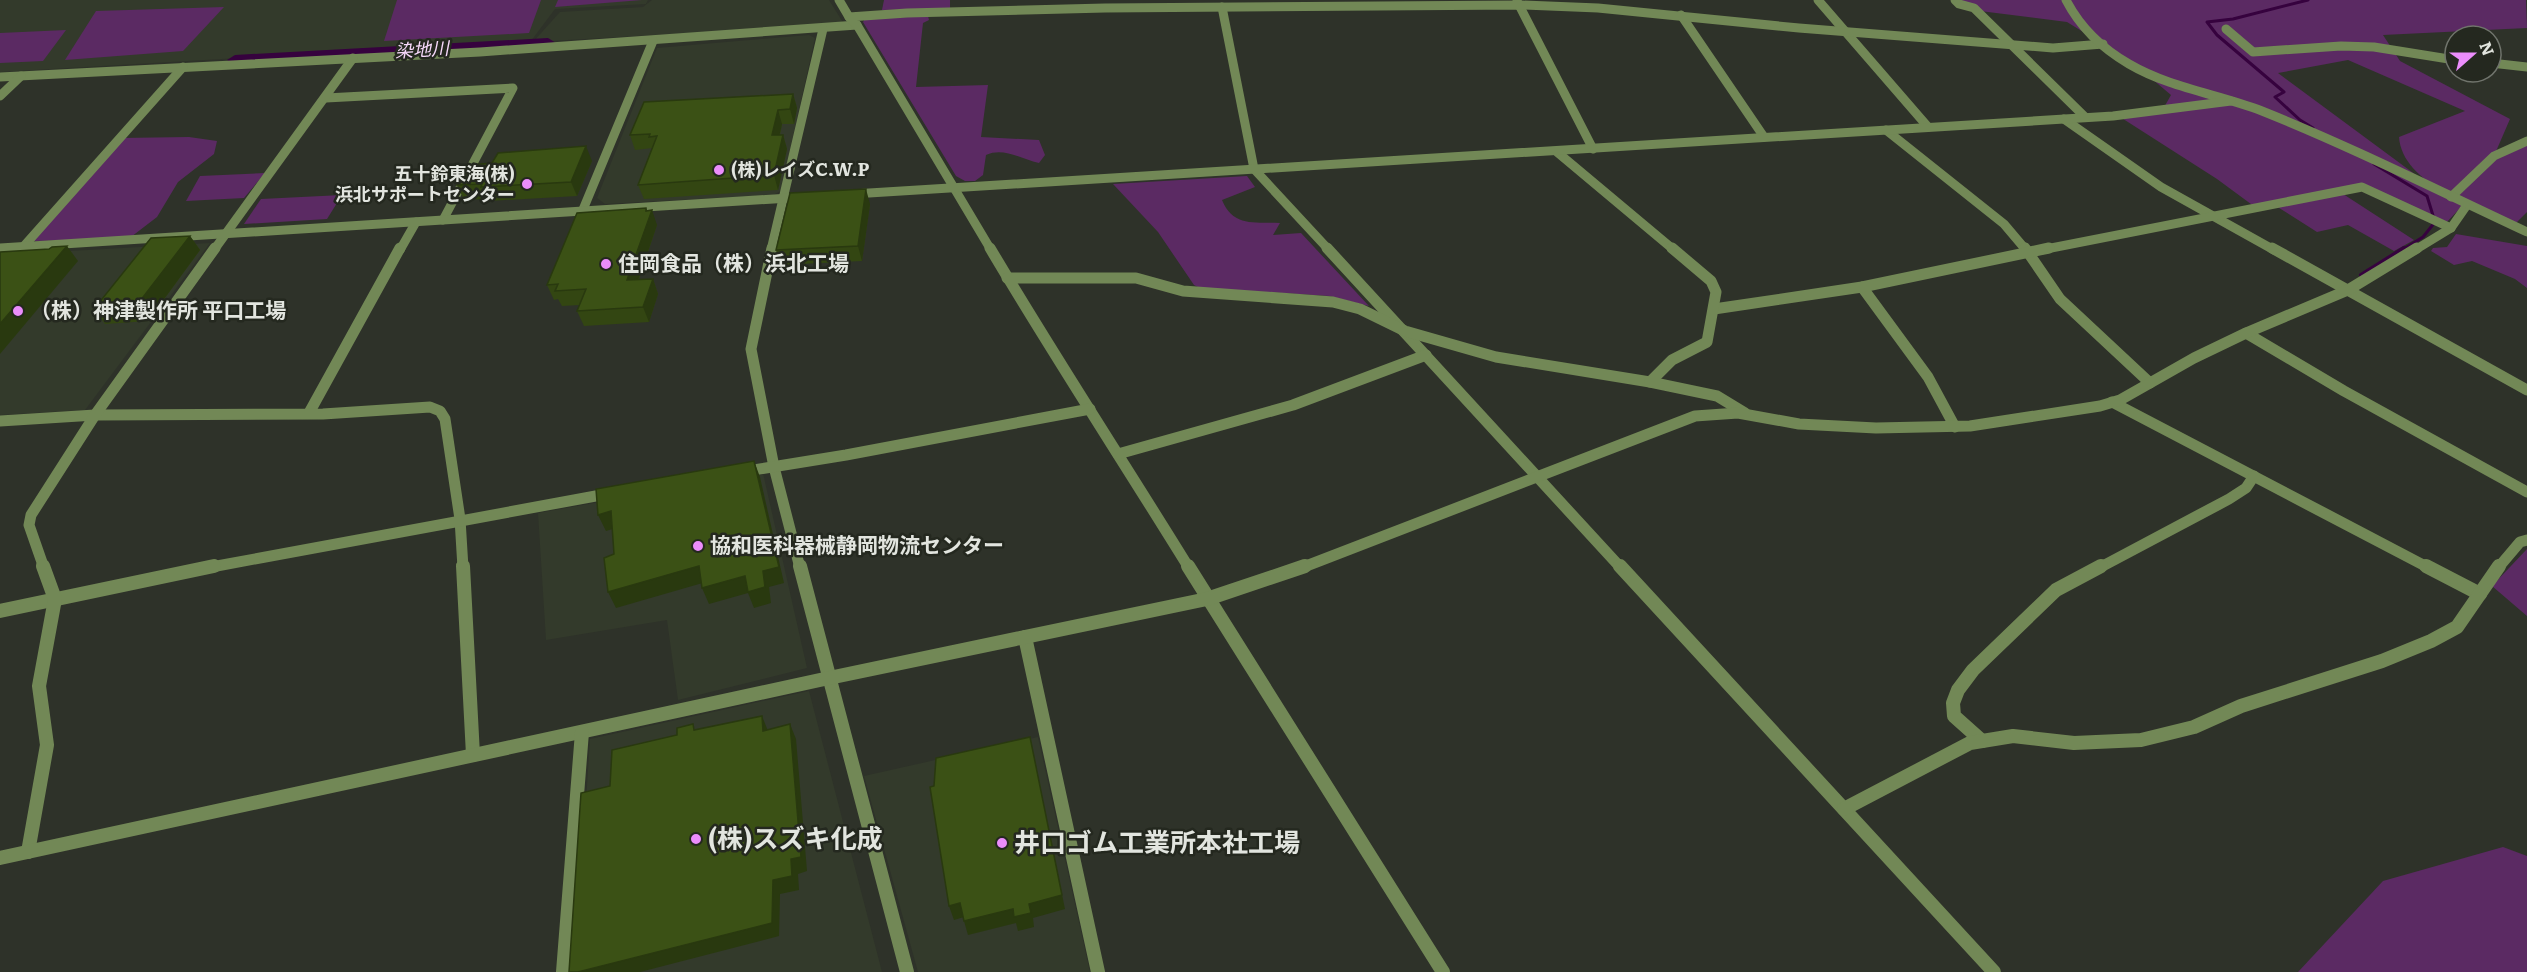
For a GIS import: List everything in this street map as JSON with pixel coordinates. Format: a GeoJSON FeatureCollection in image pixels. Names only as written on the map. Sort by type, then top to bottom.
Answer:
{"type":"FeatureCollection","features":[{"type":"Feature","properties":{"kind":"street"},"geometry":{"type":"LineString","coordinates":[[839,0],[849,17],[857,25],[1062,369],[1090,409],[1443,972]]}},
{"type":"Feature","properties":{"kind":"street"},"geometry":{"type":"LineString","coordinates":[[1818,0],[1928,127]]}},
{"type":"Feature","properties":{"kind":"street"},"geometry":{"type":"LineString","coordinates":[[1955,0],[1959,4],[1974,8],[2085,117]]}},
{"type":"Feature","properties":{"kind":"street"},"geometry":{"type":"LineString","coordinates":[[2066,0],[2076,18],[2103,44],[2121,59],[2145,73],[2176,86],[2265,112],[2527,232]]}},
{"type":"Feature","properties":{"kind":"street"},"geometry":{"type":"LineString","coordinates":[[849,17],[908,13],[1519,2],[1681,15],[1799,28],[2053,48],[2103,44]]}},
{"type":"Feature","properties":{"kind":"street"},"geometry":{"type":"LineString","coordinates":[[1519,2],[1530,29],[1593,148]]}},
{"type":"Feature","properties":{"kind":"street"},"geometry":{"type":"LineString","coordinates":[[1222,7],[1254,169],[1994,972]]}},
{"type":"Feature","properties":{"kind":"street"},"geometry":{"type":"LineString","coordinates":[[1681,15],[1764,137]]}},
{"type":"Feature","properties":{"kind":"street"},"geometry":{"type":"LineString","coordinates":[[0,77],[653,41],[857,25]]}},
{"type":"Feature","properties":{"kind":"street"},"geometry":{"type":"LineString","coordinates":[[2226,28],[2253,51],[2341,46],[2374,47],[2443,58]]}},
{"type":"Feature","properties":{"kind":"street"},"geometry":{"type":"LineString","coordinates":[[823,29],[759,302],[751,349],[774,467],[907,972]]}},
{"type":"Feature","properties":{"kind":"street"},"geometry":{"type":"LineString","coordinates":[[582,212],[653,41]]}},
{"type":"Feature","properties":{"kind":"street"},"geometry":{"type":"LineString","coordinates":[[28,852],[47,745],[39,686],[55,599],[29,525],[31,515],[95,415],[353,58]]}},
{"type":"Feature","properties":{"kind":"street"},"geometry":{"type":"LineString","coordinates":[[2503,64],[2527,67]]}},
{"type":"Feature","properties":{"kind":"street"},"geometry":{"type":"LineString","coordinates":[[24,246],[183,67]]}},
{"type":"Feature","properties":{"kind":"street"},"geometry":{"type":"LineString","coordinates":[[0,96],[21,76]]}},
{"type":"Feature","properties":{"kind":"street"},"geometry":{"type":"LineString","coordinates":[[326,98],[513,88],[443,220]]}},
{"type":"Feature","properties":{"kind":"street"},"geometry":{"type":"LineString","coordinates":[[840,195],[2064,119],[2231,101]]}},
{"type":"Feature","properties":{"kind":"street"},"geometry":{"type":"LineString","coordinates":[[2064,119],[2161,187],[2210,216],[2527,390]]}},
{"type":"Feature","properties":{"kind":"street"},"geometry":{"type":"LineString","coordinates":[[1886,129],[2004,224],[2028,252],[2051,289],[2060,299],[2150,383]]}},
{"type":"Feature","properties":{"kind":"street"},"geometry":{"type":"LineString","coordinates":[[2451,197],[2494,156],[2527,141]]}},
{"type":"Feature","properties":{"kind":"street"},"geometry":{"type":"LineString","coordinates":[[1557,152],[1711,281],[1716,292],[1707,342],[1672,360],[1650,382]]}},
{"type":"Feature","properties":{"kind":"street"},"geometry":{"type":"LineString","coordinates":[[1713,309],[1862,287],[2362,187],[2451,228]]}},
{"type":"Feature","properties":{"kind":"street"},"geometry":{"type":"LineString","coordinates":[[0,248],[817,197]]}},
{"type":"Feature","properties":{"kind":"street"},"geometry":{"type":"LineString","coordinates":[[0,858],[1207,598],[1295,570],[1695,416],[1718,413],[1750,415],[1799,424],[1876,428],[1955,427],[2112,402],[2246,333],[2348,290],[2451,228],[2467,205]]}},
{"type":"Feature","properties":{"kind":"street"},"geometry":{"type":"LineString","coordinates":[[309,413],[416,222]]}},
{"type":"Feature","properties":{"kind":"street"},"geometry":{"type":"LineString","coordinates":[[1007,278],[1136,278],[1183,291],[1332,302],[1360,309],[1405,331],[1496,357],[1650,382],[1717,396],[1750,415]]}},
{"type":"Feature","properties":{"kind":"street"},"geometry":{"type":"LineString","coordinates":[[1862,287],[1923,369],[1955,427]]}},
{"type":"Feature","properties":{"kind":"street"},"geometry":{"type":"LineString","coordinates":[[2246,333],[2344,391],[2527,492]]}},
{"type":"Feature","properties":{"kind":"street"},"geometry":{"type":"LineString","coordinates":[[1118,454],[1293,405],[1426,355]]}},
{"type":"Feature","properties":{"kind":"street"},"geometry":{"type":"LineString","coordinates":[[2112,402],[2480,594]]}},
{"type":"Feature","properties":{"kind":"street"},"geometry":{"type":"LineString","coordinates":[[0,421],[95,415],[309,413],[430,407],[440,411],[445,419],[460,519],[473,755]]}},
{"type":"Feature","properties":{"kind":"street"},"geometry":{"type":"LineString","coordinates":[[727,474],[856,453],[1090,409]]}},
{"type":"Feature","properties":{"kind":"street"},"geometry":{"type":"LineString","coordinates":[[1982,741],[1954,716],[1953,704],[1958,690],[1968,676],[2004,638],[2056,590],[2229,499],[2246,488],[2254,476]]}},
{"type":"Feature","properties":{"kind":"street"},"geometry":{"type":"LineString","coordinates":[[0,610],[460,519],[622,491]]}},
{"type":"Feature","properties":{"kind":"street"},"geometry":{"type":"LineString","coordinates":[[1844,809],[1959,748],[1982,741],[2013,736],[2074,743],[2141,740],[2194,727],[2241,706],[2382,661],[2431,641],[2457,627],[2508,555],[2520,542],[2527,540]]}},
{"type":"Feature","properties":{"kind":"street"},"geometry":{"type":"LineString","coordinates":[[1025,637],[1098,972]]}},
{"type":"Feature","properties":{"kind":"street"},"geometry":{"type":"LineString","coordinates":[[563,972],[582,732]]}},
{"type":"Feature","properties":{"kind":"shaded area"},"geometry":{"type":"Polygon","coordinates":[[[0,0],[648,0],[646,4],[555,9],[531,41],[0,72],[0,0]]]}},
{"type":"Feature","properties":{"kind":"shaded area"},"geometry":{"type":"Polygon","coordinates":[[[397,0],[541,0],[529,33],[384,41],[397,0]]]}},
{"type":"Feature","properties":{"kind":"shaded area"},"geometry":{"type":"Polygon","coordinates":[[[558,0],[642,0],[555,7],[558,0]]]}},
{"type":"Feature","properties":{"kind":"shaded area"},"geometry":{"type":"Polygon","coordinates":[[[652,0],[829,0],[844,24],[533,42],[560,12],[643,7],[652,0]]]}},
{"type":"Feature","properties":{"kind":"shaded area"},"geometry":{"type":"Polygon","coordinates":[[[884,0],[950,0],[950,9],[882,10],[884,0]]]}},
{"type":"Feature","properties":{"kind":"shaded area"},"geometry":{"type":"Polygon","coordinates":[[[1958,0],[2526,0],[2527,28],[2503,29],[2503,24],[2443,24],[2443,32],[2383,35],[2400,61],[2510,119],[2494,156],[2527,144],[2527,212],[2515,224],[2463,202],[2427,181],[2413,168],[2403,154],[2399,137],[2465,111],[2348,60],[2278,73],[2443,195],[2463,205],[2445,224],[2361,186],[2255,207],[2217,179],[2117,115],[2162,111],[2171,95],[2132,62],[2067,22],[1964,9],[1958,0]]]}},
{"type":"Feature","properties":{"kind":"shaded area"},"geometry":{"type":"Polygon","coordinates":[[[224,7],[183,51],[65,60],[96,11],[224,7]]]}},
{"type":"Feature","properties":{"kind":"shaded area"},"geometry":{"type":"Polygon","coordinates":[[[928,16],[929,20],[923,23],[916,87],[988,85],[981,137],[1039,140],[1045,155],[1039,163],[999,152],[986,155],[983,175],[975,181],[965,181],[956,176],[863,22],[865,19],[928,16]]]}},
{"type":"Feature","properties":{"kind":"shaded area"},"geometry":{"type":"Polygon","coordinates":[[[66,30],[43,61],[0,63],[0,33],[66,30]]]}},
{"type":"Feature","properties":{"kind":"shaded area"},"geometry":{"type":"Polygon","coordinates":[[[809,35],[815,38],[781,191],[773,195],[605,204],[597,198],[657,48],[809,35]]]}},
{"type":"Feature","properties":{"kind":"shaded area"},"geometry":{"type":"Polygon","coordinates":[[[189,137],[217,141],[214,154],[178,182],[157,217],[127,240],[28,241],[120,138],[189,137]]]}},
{"type":"Feature","properties":{"kind":"shaded area"},"geometry":{"type":"Polygon","coordinates":[[[265,173],[244,198],[186,201],[200,176],[265,173]]]}},
{"type":"Feature","properties":{"kind":"shaded area"},"geometry":{"type":"Polygon","coordinates":[[[1247,176],[1255,187],[1222,200],[1232,215],[1245,221],[1280,223],[1273,235],[1301,233],[1369,306],[1329,296],[1200,288],[1194,285],[1158,232],[1113,184],[1247,176]]]}},
{"type":"Feature","properties":{"kind":"shaded area"},"geometry":{"type":"Polygon","coordinates":[[[2340,192],[2414,240],[2394,251],[2348,225],[2317,232],[2276,206],[2340,192]]]}},
{"type":"Feature","properties":{"kind":"shaded area"},"geometry":{"type":"Polygon","coordinates":[[[342,195],[327,219],[244,224],[261,199],[342,195]]]}},
{"type":"Feature","properties":{"kind":"shaded area"},"geometry":{"type":"Polygon","coordinates":[[[2456,234],[2527,246],[2527,288],[2515,279],[2472,261],[2454,265],[2431,251],[2433,248],[2447,247],[2456,234]]]}},
{"type":"Feature","properties":{"kind":"shaded area"},"geometry":{"type":"Polygon","coordinates":[[[210,243],[85,410],[0,415],[0,255],[210,243]]]}},
{"type":"Feature","properties":{"kind":"shaded area"},"geometry":{"type":"Polygon","coordinates":[[[763,473],[807,668],[678,700],[667,620],[546,640],[538,513],[763,473]]]}},
{"type":"Feature","properties":{"kind":"shaded area"},"geometry":{"type":"Polygon","coordinates":[[[2527,549],[2527,616],[2492,586],[2527,549]]]}},
{"type":"Feature","properties":{"kind":"shaded area","name":"(株)スズキ化成"},"geometry":{"type":"Polygon","coordinates":[[[809,691],[882,972],[575,972],[590,739],[809,691]]]}},
{"type":"Feature","properties":{"kind":"shaded area"},"geometry":{"type":"Polygon","coordinates":[[[1038,737],[1090,972],[918,972],[864,776],[1038,737]]]}},
{"type":"Feature","properties":{"kind":"shaded area"},"geometry":{"type":"Polygon","coordinates":[[[2503,847],[2527,856],[2527,972],[2298,972],[2383,881],[2503,847]]]}},
{"type":"Feature","properties":{"kind":"building","name":"(株)レイズC.W.P"},"geometry":{"type":"Polygon","coordinates":[[[793,94],[790,109],[778,110],[772,135],[783,135],[774,175],[638,185],[657,136],[630,135],[644,102],[793,94]]]}},
{"type":"Feature","properties":{"kind":"building"},"geometry":{"type":"Polygon","coordinates":[[[586,146],[571,182],[481,187],[482,184],[457,185],[469,165],[492,163],[498,153],[586,146]]]}},
{"type":"Feature","properties":{"kind":"building","name":"(株)レイズC.W.P"},"geometry":{"type":"Polygon","coordinates":[[[866,189],[858,246],[776,250],[790,193],[866,189]]]}},
{"type":"Feature","properties":{"kind":"building","name":"住岡食品（株）浜北工場"},"geometry":{"type":"Polygon","coordinates":[[[646,208],[646,211],[652,210],[627,280],[653,279],[643,307],[577,311],[586,289],[555,291],[558,284],[547,285],[577,213],[646,208]]]}},
{"type":"Feature","properties":{"kind":"building"},"geometry":{"type":"Polygon","coordinates":[[[190,236],[137,305],[94,309],[151,238],[190,236]]]}},
{"type":"Feature","properties":{"kind":"building"},"geometry":{"type":"Polygon","coordinates":[[[67,246],[0,324],[0,252],[67,246]]]}},
{"type":"Feature","properties":{"kind":"building","name":"協和医科器械静岡物流センター"},"geometry":{"type":"Polygon","coordinates":[[[754,461],[779,567],[763,571],[765,587],[748,592],[745,576],[702,588],[699,566],[608,592],[604,558],[614,554],[611,511],[598,515],[596,489],[754,461]]]}},
{"type":"Feature","properties":{"kind":"building","name":"(株)スズキ化成"},"geometry":{"type":"Polygon","coordinates":[[[762,716],[763,731],[790,724],[801,857],[791,859],[792,876],[773,880],[772,923],[578,972],[569,972],[581,793],[610,786],[612,750],[677,735],[677,728],[693,724],[694,730],[762,716]]]}},
{"type":"Feature","properties":{"kind":"building","name":"井口ゴム工業所本社工場"},"geometry":{"type":"Polygon","coordinates":[[[1030,737],[1062,895],[1029,904],[1031,913],[1014,917],[1013,909],[964,921],[960,903],[949,906],[930,787],[934,786],[936,758],[1030,737]]]}},
{"type":"Feature","properties":{"kind":"waterway"},"geometry":{"type":"LineString","coordinates":[[2308,0],[2233,19],[2207,22],[2217,35],[2284,92],[2275,97],[2300,120],[2313,128]]}},
{"type":"Feature","properties":{"kind":"waterway","name":"染地川"},"geometry":{"type":"LineString","coordinates":[[235,60],[548,43]]}},
{"type":"Feature","properties":{"kind":"waterway"},"geometry":{"type":"LineString","coordinates":[[2374,164],[2427,196],[2435,222],[2423,237],[2402,250]]}},
{"type":"Feature","properties":{"kind":"waterway"},"geometry":{"type":"LineString","coordinates":[[2361,275],[2404,248]]}},
{"type":"Feature","properties":{"kind":"place","name":"(株)レイズC.W.P"},"geometry":{"type":"Point","coordinates":[719,170]}},
{"type":"Feature","properties":{"kind":"place","name":"五十鈴東海(株) 浜北サポートセンター"},"geometry":{"type":"Point","coordinates":[527,184]}},
{"type":"Feature","properties":{"kind":"place","name":"住岡食品（株）浜北工場"},"geometry":{"type":"Point","coordinates":[606,264]}},
{"type":"Feature","properties":{"kind":"place","name":"（株）神津製作所 平口工場"},"geometry":{"type":"Point","coordinates":[18,311]}},
{"type":"Feature","properties":{"kind":"place","name":"協和医科器械静岡物流センター"},"geometry":{"type":"Point","coordinates":[698,546]}},
{"type":"Feature","properties":{"kind":"place","name":"(株)スズキ化成"},"geometry":{"type":"Point","coordinates":[696,839]}},
{"type":"Feature","properties":{"kind":"place","name":"井口ゴム工業所本社工場"},"geometry":{"type":"Point","coordinates":[1002,843]}}]}
